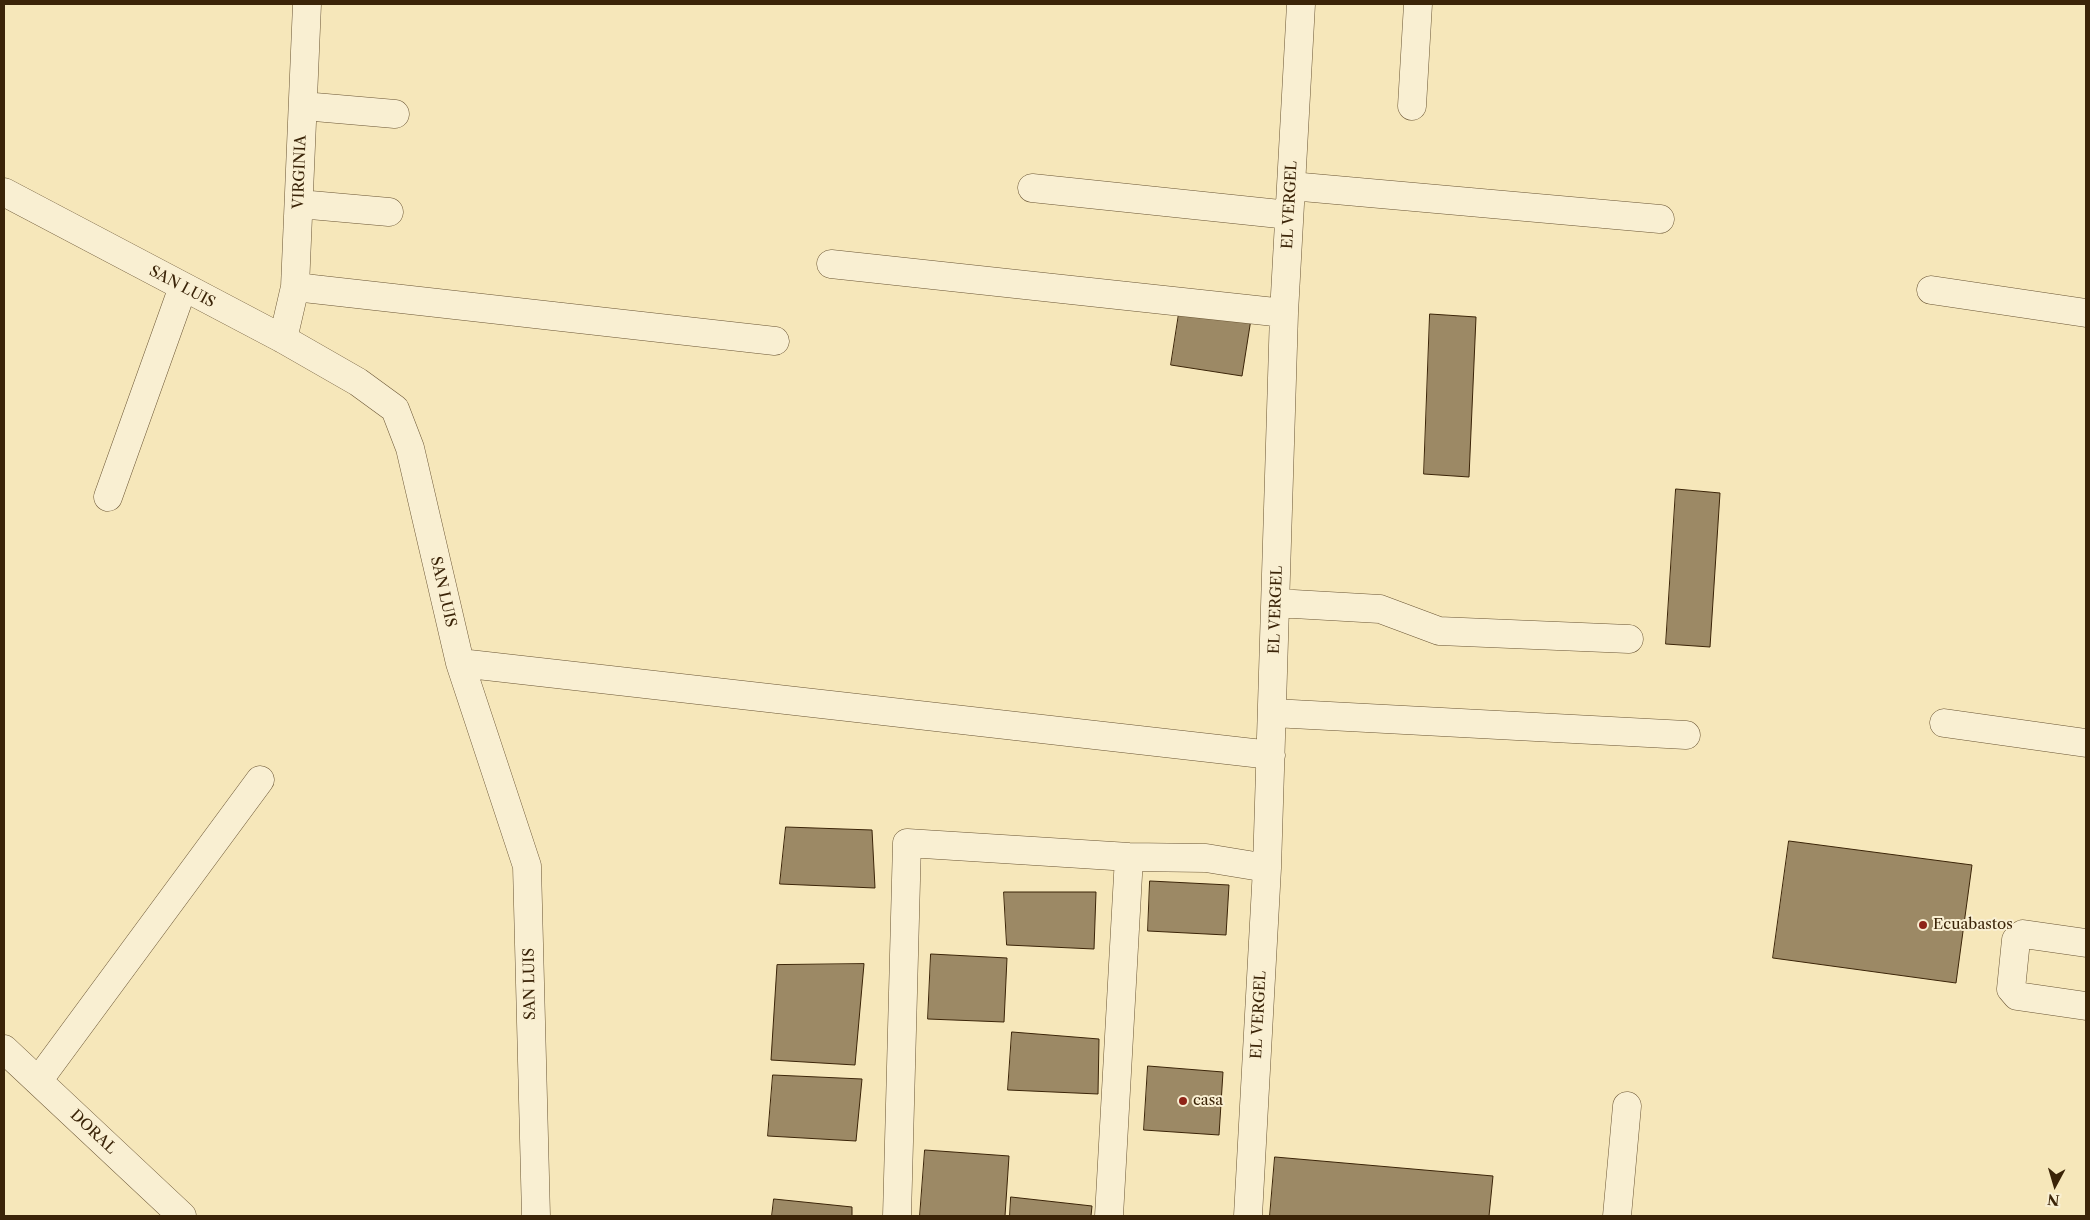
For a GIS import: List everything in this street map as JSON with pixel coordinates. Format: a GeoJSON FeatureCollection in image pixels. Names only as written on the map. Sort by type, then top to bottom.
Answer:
{"type":"FeatureCollection","features":[{"type":"Feature","properties":{"kind":"street","name":"VIRGINIA"},"geometry":{"type":"LineString","coordinates":[[283,339],[295,287],[307,4]]}},
{"type":"Feature","properties":{"kind":"street","name":"EL VERGEL"},"geometry":{"type":"LineString","coordinates":[[1248,1216],[1267,868],[1284,313],[1301,4]]}},
{"type":"Feature","properties":{"kind":"street"},"geometry":{"type":"LineString","coordinates":[[1412,106],[1418,4]]}},
{"type":"Feature","properties":{"kind":"street"},"geometry":{"type":"LineString","coordinates":[[303,106],[395,114]]}},
{"type":"Feature","properties":{"kind":"street"},"geometry":{"type":"LineString","coordinates":[[1291,186],[1660,219]]}},
{"type":"Feature","properties":{"kind":"street"},"geometry":{"type":"LineString","coordinates":[[1032,188],[1289,215]]}},
{"type":"Feature","properties":{"kind":"street","name":"SAN LUIS"},"geometry":{"type":"LineString","coordinates":[[4,192],[283,339],[358,382],[395,409],[410,448],[460,663],[528,866],[536,1216]]}},
{"type":"Feature","properties":{"kind":"street"},"geometry":{"type":"LineString","coordinates":[[299,204],[389,212]]}},
{"type":"Feature","properties":{"kind":"street"},"geometry":{"type":"LineString","coordinates":[[831,264],[1284,313]]}},
{"type":"Feature","properties":{"kind":"street"},"geometry":{"type":"LineString","coordinates":[[108,497],[182,287]]}},
{"type":"Feature","properties":{"kind":"street"},"geometry":{"type":"LineString","coordinates":[[295,287],[775,341]]}},
{"type":"Feature","properties":{"kind":"street"},"geometry":{"type":"LineString","coordinates":[[1931,290],[2086,313]]}},
{"type":"Feature","properties":{"kind":"street"},"geometry":{"type":"LineString","coordinates":[[1276,603],[1380,609],[1439,631],[1629,639]]}},
{"type":"Feature","properties":{"kind":"street"},"geometry":{"type":"LineString","coordinates":[[460,663],[1271,755]]}},
{"type":"Feature","properties":{"kind":"street"},"geometry":{"type":"LineString","coordinates":[[1273,713],[1686,735]]}},
{"type":"Feature","properties":{"kind":"street"},"geometry":{"type":"LineString","coordinates":[[1944,723],[2086,743]]}},
{"type":"Feature","properties":{"kind":"street"},"geometry":{"type":"LineString","coordinates":[[38,1081],[260,780]]}},
{"type":"Feature","properties":{"kind":"street"},"geometry":{"type":"LineString","coordinates":[[897,1216],[907,843],[1129,857],[1206,858],[1267,868]]}},
{"type":"Feature","properties":{"kind":"street"},"geometry":{"type":"LineString","coordinates":[[1109,1216],[1129,857]]}},
{"type":"Feature","properties":{"kind":"street"},"geometry":{"type":"LineString","coordinates":[[2086,943],[2023,934],[2016,940],[2011,989],[2017,996],[2086,1006]]}},
{"type":"Feature","properties":{"kind":"street","name":"DORAL"},"geometry":{"type":"LineString","coordinates":[[4,1049],[182,1216]]}},
{"type":"Feature","properties":{"kind":"street"},"geometry":{"type":"LineString","coordinates":[[1618,1216],[1627,1106]]}},
{"type":"Feature","properties":{"kind":"building"},"geometry":{"type":"Polygon","coordinates":[[[1180,307],[1251,319],[1242,376],[1171,365],[1180,307]]]}},
{"type":"Feature","properties":{"kind":"building"},"geometry":{"type":"Polygon","coordinates":[[[1430,314],[1476,317],[1469,477],[1424,474],[1430,314]]]}},
{"type":"Feature","properties":{"kind":"building"},"geometry":{"type":"Polygon","coordinates":[[[1676,489],[1720,493],[1710,647],[1666,644],[1676,489]]]}},
{"type":"Feature","properties":{"kind":"building"},"geometry":{"type":"Polygon","coordinates":[[[786,827],[872,830],[875,888],[780,884],[786,827]]]}},
{"type":"Feature","properties":{"kind":"building"},"geometry":{"type":"Polygon","coordinates":[[[1789,841],[1972,865],[1956,983],[1773,958],[1789,841]]]}},
{"type":"Feature","properties":{"kind":"building"},"geometry":{"type":"Polygon","coordinates":[[[1150,881],[1229,885],[1226,935],[1148,931],[1150,881]]]}},
{"type":"Feature","properties":{"kind":"building"},"geometry":{"type":"Polygon","coordinates":[[[1004,892],[1096,892],[1094,949],[1007,945],[1004,892]]]}},
{"type":"Feature","properties":{"kind":"building"},"geometry":{"type":"Polygon","coordinates":[[[931,954],[1007,958],[1004,1022],[928,1019],[931,954]]]}},
{"type":"Feature","properties":{"kind":"building"},"geometry":{"type":"Polygon","coordinates":[[[864,964],[855,1065],[771,1060],[777,965],[864,964]]]}},
{"type":"Feature","properties":{"kind":"building"},"geometry":{"type":"Polygon","coordinates":[[[1012,1032],[1099,1039],[1098,1094],[1008,1090],[1012,1032]]]}},
{"type":"Feature","properties":{"kind":"building","name":"casa"},"geometry":{"type":"Polygon","coordinates":[[[1148,1066],[1223,1072],[1219,1135],[1144,1130],[1148,1066]]]}},
{"type":"Feature","properties":{"kind":"building"},"geometry":{"type":"Polygon","coordinates":[[[773,1075],[862,1079],[856,1141],[768,1136],[773,1075]]]}},
{"type":"Feature","properties":{"kind":"building"},"geometry":{"type":"Polygon","coordinates":[[[925,1150],[1009,1156],[1005,1216],[920,1216],[925,1150]]]}},
{"type":"Feature","properties":{"kind":"building"},"geometry":{"type":"Polygon","coordinates":[[[1275,1157],[1493,1176],[1489,1216],[1270,1216],[1275,1157]]]}},
{"type":"Feature","properties":{"kind":"building"},"geometry":{"type":"Polygon","coordinates":[[[1011,1197],[1092,1206],[1091,1216],[1010,1216],[1011,1197]]]}},
{"type":"Feature","properties":{"kind":"building"},"geometry":{"type":"Polygon","coordinates":[[[774,1199],[852,1207],[852,1216],[772,1216],[774,1199]]]}},
{"type":"Feature","properties":{"kind":"place","name":"Ecuabastos"},"geometry":{"type":"Point","coordinates":[1923,925]}},
{"type":"Feature","properties":{"kind":"place","name":"casa"},"geometry":{"type":"Point","coordinates":[1183,1101]}}]}
